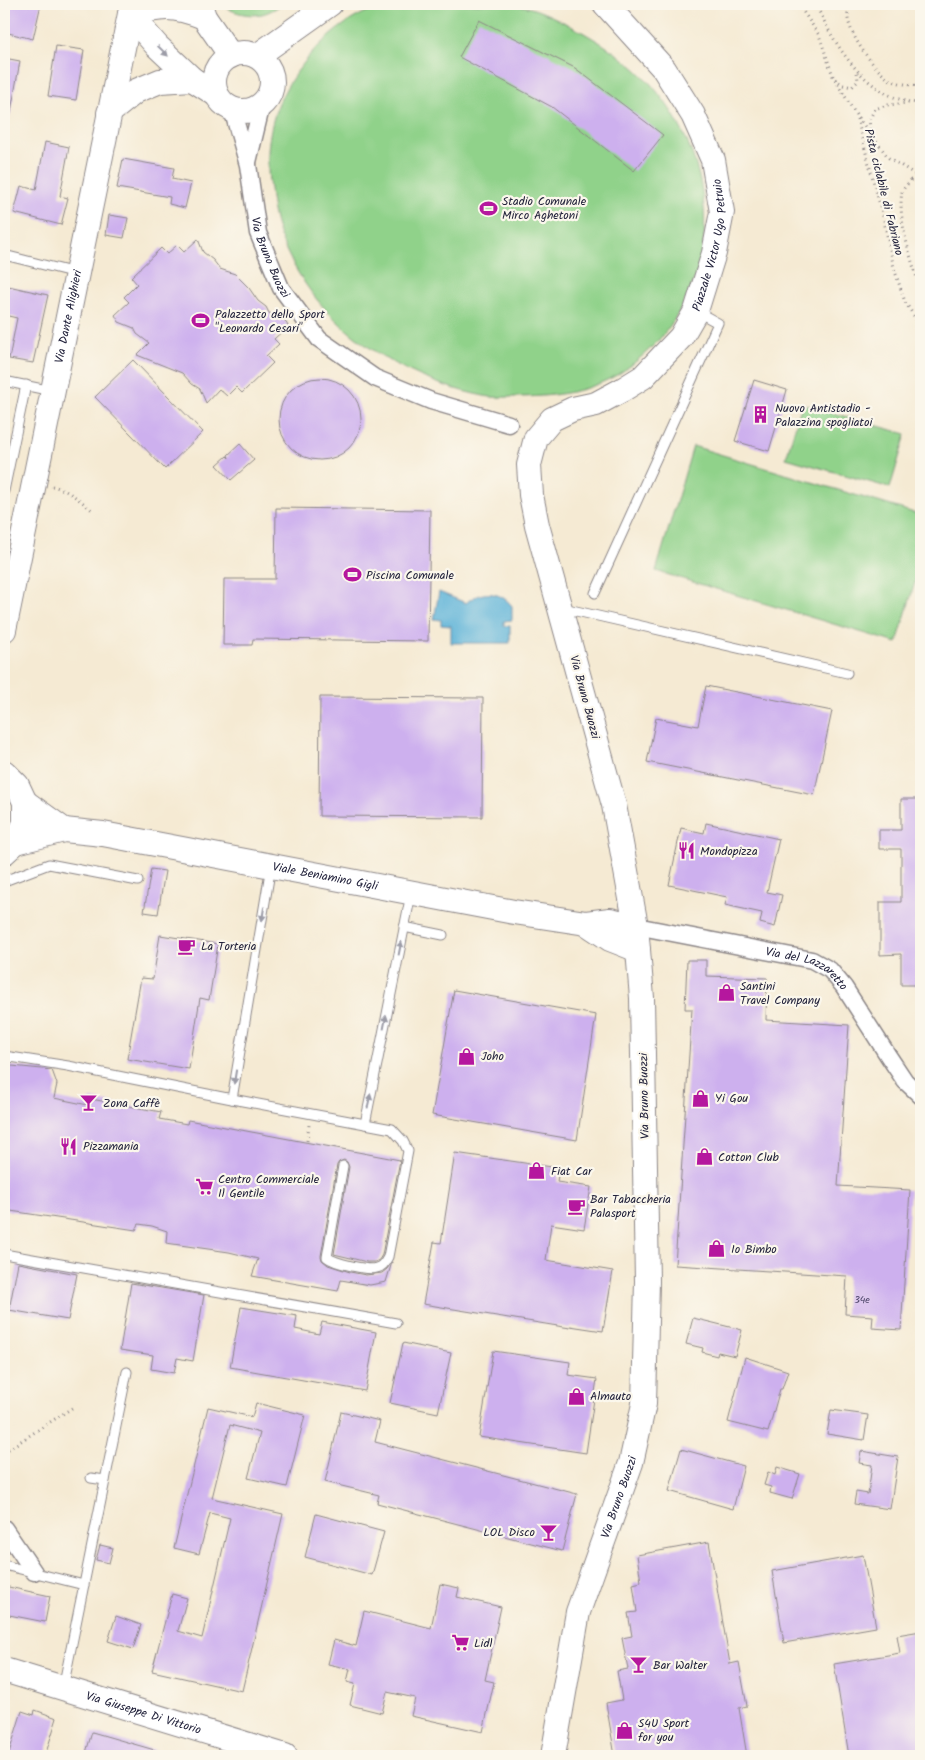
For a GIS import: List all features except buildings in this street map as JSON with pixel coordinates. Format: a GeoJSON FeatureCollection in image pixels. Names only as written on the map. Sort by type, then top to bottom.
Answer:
{"type":"FeatureCollection","features":[{"type":"Feature","properties":{"kind":"street"},"geometry":{"type":"LineString","coordinates":[[257,56],[330,4]]}},
{"type":"Feature","properties":{"kind":"street","name":"Piazzale Victor Ugo Petruio"},"geometry":{"type":"LineString","coordinates":[[536,438],[552,419],[573,409],[596,404],[643,376],[680,337],[696,310],[714,253],[722,210],[714,160],[693,115],[664,69],[605,4]]}},
{"type":"Feature","properties":{"kind":"street"},"geometry":{"type":"LineString","coordinates":[[131,9],[158,7],[202,10],[231,56],[239,53],[248,53],[257,56],[263,61],[272,75],[301,24]]}},
{"type":"Feature","properties":{"kind":"street"},"geometry":{"type":"LineString","coordinates":[[131,9],[158,46],[192,79],[225,102],[248,111],[262,104]]}},
{"type":"Feature","properties":{"kind":"street","name":"Via Dante Alighieri"},"geometry":{"type":"LineString","coordinates":[[4,624],[131,9]]}},
{"type":"Feature","properties":{"kind":"street","name":"Via Bruno Buozzi"},"geometry":{"type":"LineString","coordinates":[[231,56],[217,68],[214,87],[225,102],[248,165],[258,233],[280,288],[319,339],[375,378],[431,401],[509,424]]}},
{"type":"Feature","properties":{"kind":"street","name":"Via Bruno Buozzi"},"geometry":{"type":"LineString","coordinates":[[248,165],[262,104],[271,91],[272,75]]}},
{"type":"Feature","properties":{"kind":"street"},"geometry":{"type":"LineString","coordinates":[[109,113],[136,91],[160,81],[192,79]]}},
{"type":"Feature","properties":{"kind":"street","name":"Via Bruno Buozzi"},"geometry":{"type":"LineString","coordinates":[[536,438],[529,465],[531,495],[537,525],[614,805],[636,926],[642,998],[647,1262],[644,1404],[631,1463],[578,1612],[553,1756]]}},
{"type":"Feature","properties":{"kind":"street"},"geometry":{"type":"LineString","coordinates":[[4,772],[18,785],[25,802],[25,823],[10,848]]}},
{"type":"Feature","properties":{"kind":"street","name":"Viale Beniamino Gigli"},"geometry":{"type":"LineString","coordinates":[[25,802],[64,830]]}},
{"type":"Feature","properties":{"kind":"street","name":"Viale Beniamino Gigli"},"geometry":{"type":"LineString","coordinates":[[10,848],[64,830],[103,834],[514,912],[586,923],[610,920],[636,926]]}},
{"type":"Feature","properties":{"kind":"street","name":"Viale Beniamino Gigli"},"geometry":{"type":"LineString","coordinates":[[586,923],[610,939],[638,950]]}},
{"type":"Feature","properties":{"kind":"street","name":"Via del Lazzaretto"},"geometry":{"type":"LineString","coordinates":[[636,926],[812,960],[830,970],[844,987],[905,1080],[921,1096]]}},
{"type":"Feature","properties":{"kind":"street"},"geometry":{"type":"LineString","coordinates":[[8,1529],[34,1572]]}},
{"type":"Feature","properties":{"kind":"street","name":"Via Giuseppe Di Vittorio"},"geometry":{"type":"LineString","coordinates":[[4,1670],[285,1756]]}},
{"type":"Feature","properties":{"kind":"lane"},"geometry":{"type":"LineString","coordinates":[[4,255],[76,273]]}},
{"type":"Feature","properties":{"kind":"lane"},"geometry":{"type":"LineString","coordinates":[[595,593],[718,323],[696,310]]}},
{"type":"Feature","properties":{"kind":"lane"},"geometry":{"type":"LineString","coordinates":[[4,381],[52,391]]}},
{"type":"Feature","properties":{"kind":"lane"},"geometry":{"type":"LineString","coordinates":[[4,492],[26,385]]}},
{"type":"Feature","properties":{"kind":"lane"},"geometry":{"type":"LineString","coordinates":[[560,607],[848,673]]}},
{"type":"Feature","properties":{"kind":"lane"},"geometry":{"type":"LineString","coordinates":[[4,881],[48,864],[138,881]]}},
{"type":"Feature","properties":{"kind":"lane"},"geometry":{"type":"LineString","coordinates":[[232,1100],[271,866]]}},
{"type":"Feature","properties":{"kind":"lane"},"geometry":{"type":"LineString","coordinates":[[365,1124],[411,893]]}},
{"type":"Feature","properties":{"kind":"lane"},"geometry":{"type":"LineString","coordinates":[[404,927],[443,935]]}},
{"type":"Feature","properties":{"kind":"lane"},"geometry":{"type":"LineString","coordinates":[[4,1056],[68,1066],[232,1100],[392,1129],[408,1151],[388,1257],[384,1265],[375,1269],[336,1263],[327,1257],[343,1166]]}},
{"type":"Feature","properties":{"kind":"lane"},"geometry":{"type":"LineString","coordinates":[[4,1254],[396,1323]]}},
{"type":"Feature","properties":{"kind":"lane"},"geometry":{"type":"LineString","coordinates":[[62,1689],[127,1372]]}},
{"type":"Feature","properties":{"kind":"lane"},"geometry":{"type":"LineString","coordinates":[[91,1478],[105,1480]]}},
{"type":"Feature","properties":{"kind":"lane"},"geometry":{"type":"LineString","coordinates":[[4,1564],[84,1584]]}},
{"type":"Feature","properties":{"kind":"path","name":"Pista ciclabile di Fabriano"},"geometry":{"type":"LineString","coordinates":[[798,4],[819,35],[833,76],[856,115],[889,158],[921,179]]}},
{"type":"Feature","properties":{"kind":"path","name":"Pista ciclabile di Fabriano"},"geometry":{"type":"LineString","coordinates":[[814,4],[831,35],[857,72],[887,95],[912,103]]}},
{"type":"Feature","properties":{"kind":"path"},"geometry":{"type":"LineString","coordinates":[[850,4],[847,17],[853,36],[888,79],[921,86]]}},
{"type":"Feature","properties":{"kind":"path"},"geometry":{"type":"LineString","coordinates":[[833,76],[843,85],[852,87],[858,81],[857,72]]}},
{"type":"Feature","properties":{"kind":"path","name":"Pista ciclabile di Fabriano"},"geometry":{"type":"LineString","coordinates":[[871,135],[869,120],[875,109],[887,105],[921,104]]}},
{"type":"Feature","properties":{"kind":"path","name":"Pista ciclabile di Fabriano"},"geometry":{"type":"LineString","coordinates":[[856,115],[884,220],[894,268],[905,302],[921,327]]}},
{"type":"Feature","properties":{"kind":"path","name":"Pista ciclabile di Fabriano"},"geometry":{"type":"LineString","coordinates":[[921,179],[911,180],[902,190],[901,212],[910,256],[921,291]]}},
{"type":"Feature","properties":{"kind":"path"},"geometry":{"type":"LineString","coordinates":[[57,487],[78,499],[93,511]]}},
{"type":"Feature","properties":{"kind":"path"},"geometry":{"type":"LineString","coordinates":[[307,1142],[311,1114]]}},
{"type":"Feature","properties":{"kind":"path"},"geometry":{"type":"LineString","coordinates":[[4,1452],[76,1406]]}},
{"type":"Feature","properties":{"kind":"green space"},"geometry":{"type":"Polygon","coordinates":[[[222,4],[282,4],[263,14],[250,15],[238,13],[222,4]]]}},
{"type":"Feature","properties":{"kind":"green space","name":"Stadio Comunale Mirco Aghetoni"},"geometry":{"type":"Polygon","coordinates":[[[385,4],[498,4],[523,6],[538,10],[584,33],[626,61],[648,81],[676,120],[696,164],[701,187],[704,210],[704,234],[698,271],[680,310],[669,327],[650,349],[619,374],[584,389],[547,396],[487,397],[462,391],[420,376],[380,355],[329,313],[303,280],[282,241],[273,209],[268,159],[274,116],[279,102],[294,76],[323,41],[345,24],[385,4]]]}},
{"type":"Feature","properties":{"kind":"green space"},"geometry":{"type":"Polygon","coordinates":[[[802,404],[906,434],[890,488],[786,458],[802,404]]]}},
{"type":"Feature","properties":{"kind":"green space"},"geometry":{"type":"Polygon","coordinates":[[[693,446],[921,515],[921,562],[897,643],[656,571],[693,446]]]}},
{"type":"Feature","properties":{"kind":"water"},"geometry":{"type":"Polygon","coordinates":[[[439,592],[466,603],[484,594],[502,597],[512,606],[512,620],[504,621],[504,626],[510,626],[510,643],[451,643],[451,626],[441,625],[441,620],[434,619],[439,592]]]}},
{"type":"Feature","properties":{"kind":"place","name":"Stadio Comunale Mirco Aghetoni"},"geometry":{"type":"Point","coordinates":[488,208]}},
{"type":"Feature","properties":{"kind":"place","name":"Palazzetto dello Sport \"Leonardo Cesari\""},"geometry":{"type":"Point","coordinates":[201,321]}},
{"type":"Feature","properties":{"kind":"place","name":"Nuovo Antistadio - Palazzina spogliatoi"},"geometry":{"type":"Point","coordinates":[761,415]}},
{"type":"Feature","properties":{"kind":"place","name":"Piscina Comunale"},"geometry":{"type":"Point","coordinates":[352,575]}},
{"type":"Feature","properties":{"kind":"place","name":"Mondopizza"},"geometry":{"type":"Point","coordinates":[686,851]}},
{"type":"Feature","properties":{"kind":"place","name":"La Torteria"},"geometry":{"type":"Point","coordinates":[187,946]}},
{"type":"Feature","properties":{"kind":"place","name":"Santini Travel Company"},"geometry":{"type":"Point","coordinates":[726,993]}},
{"type":"Feature","properties":{"kind":"place","name":"Joho"},"geometry":{"type":"Point","coordinates":[467,1056]}},
{"type":"Feature","properties":{"kind":"place","name":"Yi Gou"},"geometry":{"type":"Point","coordinates":[701,1098]}},
{"type":"Feature","properties":{"kind":"place","name":"Zona Caffè"},"geometry":{"type":"Point","coordinates":[89,1103]}},
{"type":"Feature","properties":{"kind":"place","name":"Pizzamania"},"geometry":{"type":"Point","coordinates":[69,1146]}},
{"type":"Feature","properties":{"kind":"place","name":"Cotton Club"},"geometry":{"type":"Point","coordinates":[704,1157]}},
{"type":"Feature","properties":{"kind":"place","name":"Fiat Car"},"geometry":{"type":"Point","coordinates":[537,1171]}},
{"type":"Feature","properties":{"kind":"place","name":"Centro Commerciale Il Gentile"},"geometry":{"type":"Point","coordinates":[204,1186]}},
{"type":"Feature","properties":{"kind":"place","name":"Bar Tabaccheria Palasport"},"geometry":{"type":"Point","coordinates":[576,1206]}},
{"type":"Feature","properties":{"kind":"place","name":"Io Bimbo"},"geometry":{"type":"Point","coordinates":[717,1249]}},
{"type":"Feature","properties":{"kind":"place","name":"Almauto"},"geometry":{"type":"Point","coordinates":[576,1396]}},
{"type":"Feature","properties":{"kind":"place","name":"LOL Disco"},"geometry":{"type":"Point","coordinates":[549,1532]}},
{"type":"Feature","properties":{"kind":"place","name":"Lidl"},"geometry":{"type":"Point","coordinates":[460,1643]}},
{"type":"Feature","properties":{"kind":"place","name":"Bar Walter"},"geometry":{"type":"Point","coordinates":[639,1665]}},
{"type":"Feature","properties":{"kind":"place","name":"S4U Sport for you"},"geometry":{"type":"Point","coordinates":[624,1730]}}]}
